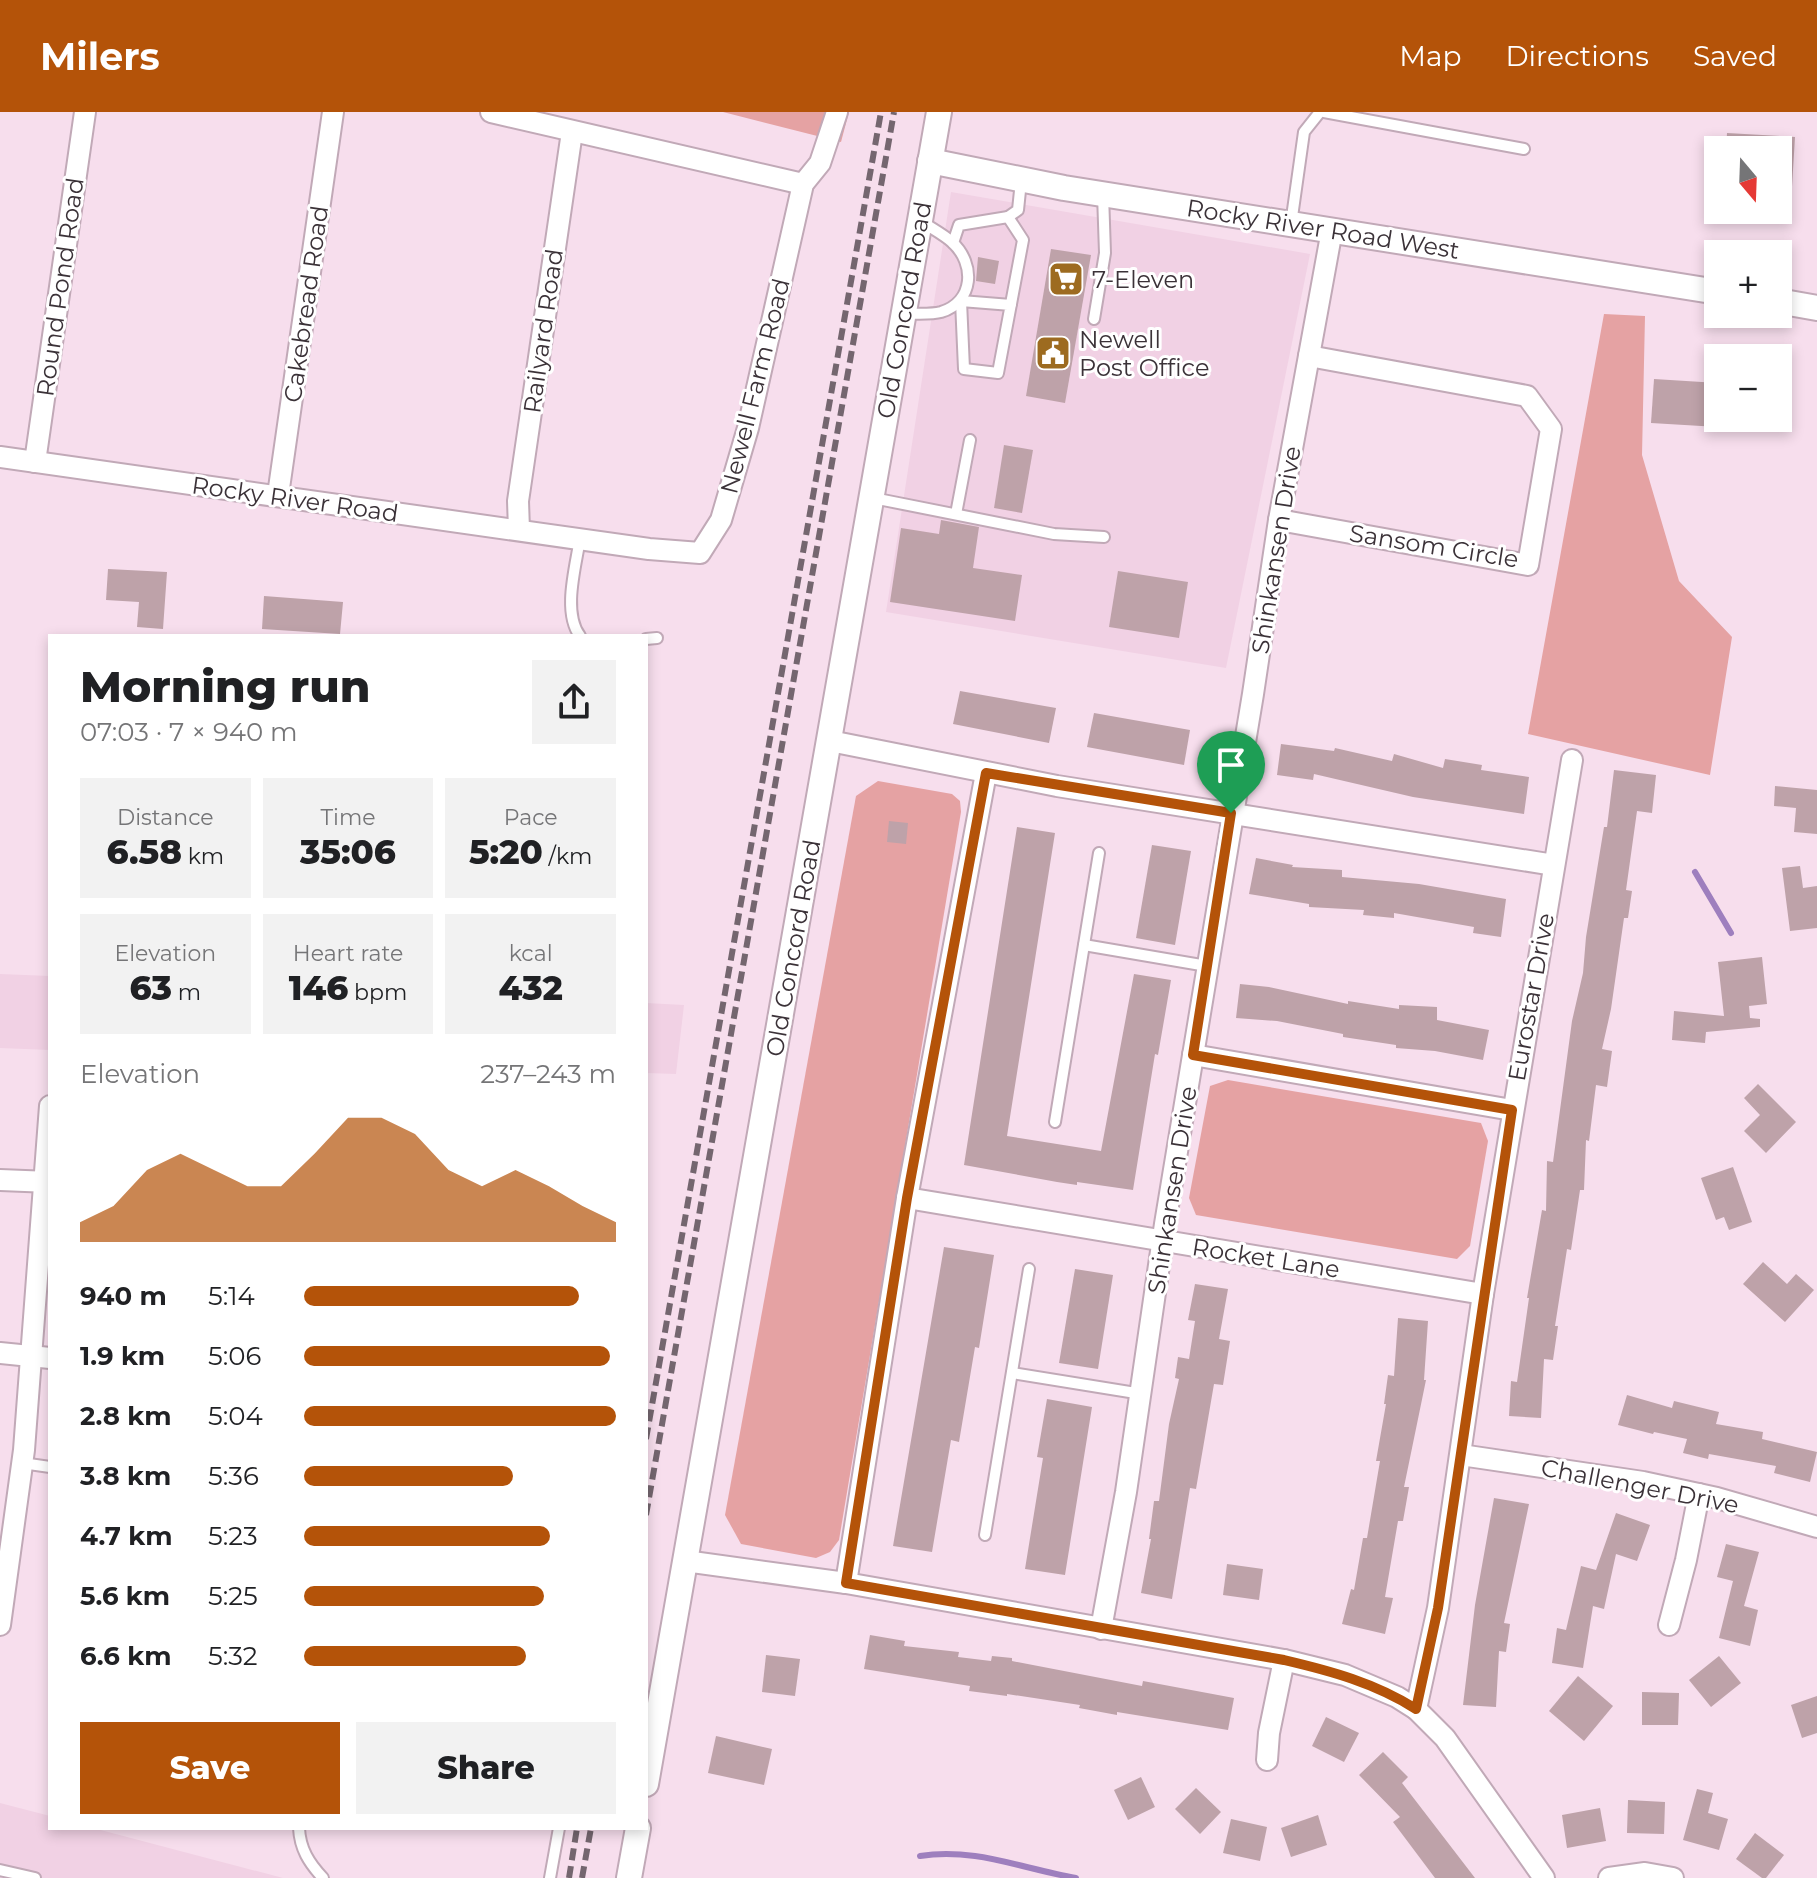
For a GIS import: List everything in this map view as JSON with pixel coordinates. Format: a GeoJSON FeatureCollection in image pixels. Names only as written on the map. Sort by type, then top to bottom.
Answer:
{"type":"FeatureCollection","features":[{"type":"Feature","properties":{"kind":"street","name":"Round Pond Road"},"geometry":{"type":"LineString","coordinates":[[35,462],[85,112]]}},
{"type":"Feature","properties":{"kind":"street","name":"Cakebread Road"},"geometry":{"type":"LineString","coordinates":[[278,495],[333,112]]}},
{"type":"Feature","properties":{"kind":"street"},"geometry":{"type":"LineString","coordinates":[[491,112],[803,184]]}},
{"type":"Feature","properties":{"kind":"street","name":"Newell Farm Road"},"geometry":{"type":"LineString","coordinates":[[584,539],[700,553],[721,520],[748,428],[803,184],[820,163],[837,112]]}},
{"type":"Feature","properties":{"kind":"street","name":"Old Concord Road"},"geometry":{"type":"LineString","coordinates":[[648,1773],[939,112]]}},
{"type":"Feature","properties":{"kind":"street","name":"Railyard Road"},"geometry":{"type":"LineString","coordinates":[[519,530],[518,501],[572,132]]}},
{"type":"Feature","properties":{"kind":"street","name":"Rocky River Road West"},"geometry":{"type":"LineString","coordinates":[[930,161],[1103,194],[1704,290]]}},
{"type":"Feature","properties":{"kind":"street","name":"Shinkansen Drive"},"geometry":{"type":"LineString","coordinates":[[1101,1629],[1142,1394],[1162,1240],[1279,520],[1332,230]]}},
{"type":"Feature","properties":{"kind":"street"},"geometry":{"type":"LineString","coordinates":[[1792,304],[1817,308]]}},
{"type":"Feature","properties":{"kind":"street","name":"Sansom Circle"},"geometry":{"type":"LineString","coordinates":[[1279,520],[1528,565],[1551,429],[1527,396],[1309,356]]}},
{"type":"Feature","properties":{"kind":"street","name":"Rocky River Road"},"geometry":{"type":"LineString","coordinates":[[0,457],[584,539]]}},
{"type":"Feature","properties":{"kind":"street"},"geometry":{"type":"LineString","coordinates":[[830,741],[986,773],[1554,865]]}},
{"type":"Feature","properties":{"kind":"street","name":"Eurostar Drive"},"geometry":{"type":"LineString","coordinates":[[1416,1709],[1438,1608],[1512,1110],[1572,760]]}},
{"type":"Feature","properties":{"kind":"street"},"geometry":{"type":"LineString","coordinates":[[846,1583],[907,1198],[986,773]]}},
{"type":"Feature","properties":{"kind":"street"},"geometry":{"type":"LineString","coordinates":[[1193,1055],[1512,1110]]}},
{"type":"Feature","properties":{"kind":"street"},"geometry":{"type":"LineString","coordinates":[[0,1625],[40,1356],[48,1157]]}},
{"type":"Feature","properties":{"kind":"street"},"geometry":{"type":"LineString","coordinates":[[0,1180],[47,1182]]}},
{"type":"Feature","properties":{"kind":"street","name":"Rocket Lane"},"geometry":{"type":"LineString","coordinates":[[907,1198],[1483,1294]]}},
{"type":"Feature","properties":{"kind":"street"},"geometry":{"type":"LineString","coordinates":[[0,1353],[40,1356]]}},
{"type":"Feature","properties":{"kind":"street","name":"Challenger Drive"},"geometry":{"type":"LineString","coordinates":[[1461,1455],[1629,1479],[1699,1494],[1817,1527]]}},
{"type":"Feature","properties":{"kind":"street"},"geometry":{"type":"LineString","coordinates":[[1669,1625],[1699,1494]]}},
{"type":"Feature","properties":{"kind":"street"},"geometry":{"type":"LineString","coordinates":[[685,1561],[846,1583],[1284,1660],[1345,1675],[1397,1697],[1416,1709],[1445,1738],[1544,1878]]}},
{"type":"Feature","properties":{"kind":"street"},"geometry":{"type":"LineString","coordinates":[[1267,1760],[1269,1733],[1284,1660]]}},
{"type":"Feature","properties":{"kind":"street"},"geometry":{"type":"LineString","coordinates":[[629,1878],[638,1830]]}},
{"type":"Feature","properties":{"kind":"street"},"geometry":{"type":"LineString","coordinates":[[1609,1878],[1645,1873],[1673,1878]]}},
{"type":"Feature","properties":{"kind":"lane"},"geometry":{"type":"LineString","coordinates":[[1291,224],[1304,132],[1322,112],[1524,149]]}},
{"type":"Feature","properties":{"kind":"lane"},"geometry":{"type":"LineString","coordinates":[[1399,126],[1402,112]]}},
{"type":"Feature","properties":{"kind":"lane"},"geometry":{"type":"LineString","coordinates":[[953,243],[959,225],[1008,217],[1018,210],[1022,179]]}},
{"type":"Feature","properties":{"kind":"lane"},"geometry":{"type":"LineString","coordinates":[[1094,319],[1105,253],[1103,194]]}},
{"type":"Feature","properties":{"kind":"lane"},"geometry":{"type":"LineString","coordinates":[[919,220],[953,243],[964,259],[968,272],[968,288],[961,301],[964,369],[998,373],[1023,240],[1008,217]]}},
{"type":"Feature","properties":{"kind":"lane"},"geometry":{"type":"LineString","coordinates":[[903,314],[940,312],[961,301],[1011,305]]}},
{"type":"Feature","properties":{"kind":"lane"},"geometry":{"type":"LineString","coordinates":[[956,514],[970,440]]}},
{"type":"Feature","properties":{"kind":"lane"},"geometry":{"type":"LineString","coordinates":[[873,498],[1054,534],[1104,537]]}},
{"type":"Feature","properties":{"kind":"lane"},"geometry":{"type":"LineString","coordinates":[[579,634],[573,618],[572,601],[584,539]]}},
{"type":"Feature","properties":{"kind":"lane"},"geometry":{"type":"LineString","coordinates":[[1055,1122],[1099,853]]}},
{"type":"Feature","properties":{"kind":"lane"},"geometry":{"type":"LineString","coordinates":[[1084,945],[1207,966]]}},
{"type":"Feature","properties":{"kind":"lane"},"geometry":{"type":"LineString","coordinates":[[985,1535],[1029,1269]]}},
{"type":"Feature","properties":{"kind":"lane"},"geometry":{"type":"LineString","coordinates":[[1012,1373],[1142,1394]]}},
{"type":"Feature","properties":{"kind":"lane"},"geometry":{"type":"LineString","coordinates":[[22,1463],[48,1467]]}},
{"type":"Feature","properties":{"kind":"lane"},"geometry":{"type":"LineString","coordinates":[[299,1830],[303,1850],[310,1864],[323,1878]]}},
{"type":"Feature","properties":{"kind":"lane"},"geometry":{"type":"LineString","coordinates":[[550,1878],[559,1830]]}},
{"type":"Feature","properties":{"kind":"lane"},"geometry":{"type":"LineString","coordinates":[[0,1870],[35,1878]]}},
{"type":"Feature","properties":{"kind":"shaded area"},"geometry":{"type":"Polygon","coordinates":[[[723,112],[849,112],[841,142],[723,112]]]}},
{"type":"Feature","properties":{"kind":"shaded area"},"geometry":{"type":"Polygon","coordinates":[[[951,192],[1310,254],[1226,668],[886,612],[951,192]]]}},
{"type":"Feature","properties":{"kind":"shaded area"},"geometry":{"type":"Polygon","coordinates":[[[1604,314],[1645,316],[1642,455],[1679,581],[1732,637],[1710,775],[1528,734],[1604,314]]]}},
{"type":"Feature","properties":{"kind":"shaded area"},"geometry":{"type":"Polygon","coordinates":[[[878,781],[952,794],[960,801],[961,812],[839,1540],[830,1552],[816,1558],[741,1544],[725,1515],[856,796],[878,781]]]}},
{"type":"Feature","properties":{"kind":"shaded area"},"geometry":{"type":"Polygon","coordinates":[[[0,974],[48,976],[48,1050],[0,1048],[0,974]]]}},
{"type":"Feature","properties":{"kind":"shaded area"},"geometry":{"type":"Polygon","coordinates":[[[648,1003],[684,1005],[676,1074],[648,1073],[648,1003]]]}},
{"type":"Feature","properties":{"kind":"shaded area"},"geometry":{"type":"Polygon","coordinates":[[[1228,1080],[1481,1123],[1488,1141],[1470,1246],[1457,1259],[1196,1215],[1189,1198],[1210,1086],[1228,1080]]]}},
{"type":"Feature","properties":{"kind":"shaded area"},"geometry":{"type":"Polygon","coordinates":[[[0,1803],[48,1815],[48,1830],[101,1830],[283,1878],[0,1878],[0,1803]]]}},
{"type":"Feature","properties":{"kind":"building"},"geometry":{"type":"Polygon","coordinates":[[[1727,133],[1778,136],[1727,136],[1727,133]]]}},
{"type":"Feature","properties":{"kind":"building"},"geometry":{"type":"Polygon","coordinates":[[[1792,137],[1795,137],[1792,186],[1792,137]]]}},
{"type":"Feature","properties":{"kind":"building","name":"Newell Post Office"},"geometry":{"type":"Polygon","coordinates":[[[1051,249],[1091,255],[1065,403],[1026,396],[1051,249]]]}},
{"type":"Feature","properties":{"kind":"building"},"geometry":{"type":"Polygon","coordinates":[[[978,257],[999,261],[995,284],[976,281],[978,257]]]}},
{"type":"Feature","properties":{"kind":"building"},"geometry":{"type":"Polygon","coordinates":[[[1654,379],[1704,382],[1704,426],[1651,423],[1654,379]]]}},
{"type":"Feature","properties":{"kind":"building"},"geometry":{"type":"Polygon","coordinates":[[[1004,445],[1033,450],[1022,513],[994,508],[1004,445]]]}},
{"type":"Feature","properties":{"kind":"building"},"geometry":{"type":"Polygon","coordinates":[[[941,520],[979,527],[973,568],[1022,575],[1015,621],[890,602],[901,528],[939,534],[941,520]]]}},
{"type":"Feature","properties":{"kind":"building"},"geometry":{"type":"Polygon","coordinates":[[[108,569],[167,572],[163,629],[137,627],[139,602],[106,600],[108,569]]]}},
{"type":"Feature","properties":{"kind":"building"},"geometry":{"type":"Polygon","coordinates":[[[1118,571],[1188,582],[1179,638],[1109,627],[1118,571]]]}},
{"type":"Feature","properties":{"kind":"building"},"geometry":{"type":"Polygon","coordinates":[[[264,596],[343,602],[340,634],[262,629],[264,596]]]}},
{"type":"Feature","properties":{"kind":"building"},"geometry":{"type":"Polygon","coordinates":[[[960,691],[1056,708],[1049,743],[953,724],[960,691]]]}},
{"type":"Feature","properties":{"kind":"building"},"geometry":{"type":"Polygon","coordinates":[[[1094,713],[1190,730],[1184,765],[1087,747],[1094,713]]]}},
{"type":"Feature","properties":{"kind":"building"},"geometry":{"type":"Polygon","coordinates":[[[1281,744],[1334,751],[1335,748],[1392,761],[1394,754],[1443,768],[1445,759],[1482,765],[1481,770],[1529,777],[1524,814],[1413,797],[1314,774],[1313,780],[1277,775],[1281,744]]]}},
{"type":"Feature","properties":{"kind":"building"},"geometry":{"type":"Polygon","coordinates":[[[1614,770],[1656,775],[1652,813],[1637,811],[1626,890],[1632,891],[1628,918],[1624,918],[1602,1049],[1612,1051],[1607,1087],[1596,1085],[1589,1141],[1586,1140],[1584,1190],[1580,1190],[1571,1250],[1567,1249],[1553,1360],[1544,1359],[1541,1418],[1509,1416],[1511,1381],[1517,1382],[1527,1298],[1542,1210],[1546,1211],[1547,1161],[1553,1162],[1572,1021],[1583,973],[1586,937],[1604,827],[1607,827],[1614,770]]]}},
{"type":"Feature","properties":{"kind":"building"},"geometry":{"type":"Polygon","coordinates":[[[1775,786],[1817,790],[1817,834],[1794,832],[1796,808],[1774,806],[1775,786]]]}},
{"type":"Feature","properties":{"kind":"building"},"geometry":{"type":"Polygon","coordinates":[[[889,821],[908,823],[906,844],[887,842],[889,821]]]}},
{"type":"Feature","properties":{"kind":"building"},"geometry":{"type":"Polygon","coordinates":[[[1017,827],[1055,833],[1007,1136],[1101,1151],[1134,974],[1171,980],[1158,1055],[1155,1054],[1133,1190],[1077,1182],[1077,1185],[964,1165],[1017,827]]]}},
{"type":"Feature","properties":{"kind":"building"},"geometry":{"type":"Polygon","coordinates":[[[1152,845],[1191,851],[1175,945],[1136,938],[1152,845]]]}},
{"type":"Feature","properties":{"kind":"building"},"geometry":{"type":"Polygon","coordinates":[[[1256,858],[1292,867],[1342,870],[1342,877],[1419,884],[1506,899],[1501,937],[1473,933],[1474,927],[1394,913],[1394,918],[1363,915],[1364,910],[1309,907],[1309,904],[1249,894],[1256,858]]]}},
{"type":"Feature","properties":{"kind":"building"},"geometry":{"type":"Polygon","coordinates":[[[1800,866],[1803,888],[1817,886],[1817,928],[1790,931],[1782,868],[1800,866]]]}},
{"type":"Feature","properties":{"kind":"building"},"geometry":{"type":"Polygon","coordinates":[[[1762,957],[1767,1004],[1749,1006],[1750,1018],[1760,1019],[1760,1027],[1706,1032],[1705,1043],[1672,1040],[1674,1011],[1724,1016],[1718,962],[1762,957]]]}},
{"type":"Feature","properties":{"kind":"building"},"geometry":{"type":"Polygon","coordinates":[[[1240,984],[1348,1004],[1348,1001],[1399,1009],[1399,1005],[1437,1007],[1437,1020],[1489,1030],[1483,1060],[1396,1048],[1396,1045],[1343,1037],[1343,1034],[1277,1021],[1236,1018],[1240,984]]]}},
{"type":"Feature","properties":{"kind":"building"},"geometry":{"type":"Polygon","coordinates":[[[1758,1084],[1796,1122],[1766,1153],[1744,1131],[1760,1115],[1744,1098],[1758,1084]]]}},
{"type":"Feature","properties":{"kind":"building"},"geometry":{"type":"Polygon","coordinates":[[[1733,1167],[1752,1222],[1729,1230],[1724,1217],[1716,1220],[1701,1178],[1733,1167]]]}},
{"type":"Feature","properties":{"kind":"building"},"geometry":{"type":"Polygon","coordinates":[[[944,1247],[994,1255],[979,1348],[975,1347],[959,1442],[951,1440],[932,1552],[893,1546],[944,1247]]]}},
{"type":"Feature","properties":{"kind":"building"},"geometry":{"type":"Polygon","coordinates":[[[1763,1262],[1787,1284],[1796,1274],[1814,1290],[1785,1322],[1743,1284],[1763,1262]]]}},
{"type":"Feature","properties":{"kind":"building"},"geometry":{"type":"Polygon","coordinates":[[[1075,1269],[1113,1275],[1098,1369],[1059,1363],[1075,1269]]]}},
{"type":"Feature","properties":{"kind":"building"},"geometry":{"type":"Polygon","coordinates":[[[1195,1284],[1228,1289],[1219,1339],[1230,1341],[1223,1385],[1214,1384],[1196,1489],[1190,1488],[1172,1599],[1141,1593],[1154,1501],[1159,1501],[1169,1424],[1179,1379],[1175,1378],[1178,1357],[1189,1359],[1195,1321],[1188,1320],[1195,1284]]]}},
{"type":"Feature","properties":{"kind":"building"},"geometry":{"type":"Polygon","coordinates":[[[1398,1318],[1428,1321],[1426,1380],[1404,1487],[1409,1487],[1403,1521],[1398,1521],[1385,1597],[1393,1598],[1385,1634],[1342,1624],[1351,1589],[1354,1590],[1363,1538],[1367,1538],[1380,1461],[1376,1461],[1388,1375],[1394,1376],[1398,1318]]]}},
{"type":"Feature","properties":{"kind":"building"},"geometry":{"type":"Polygon","coordinates":[[[1627,1395],[1672,1408],[1674,1401],[1719,1412],[1716,1424],[1763,1432],[1762,1439],[1817,1452],[1810,1482],[1774,1473],[1776,1466],[1709,1454],[1708,1459],[1683,1453],[1687,1439],[1618,1425],[1627,1395]]]}},
{"type":"Feature","properties":{"kind":"building"},"geometry":{"type":"Polygon","coordinates":[[[1047,1399],[1092,1407],[1065,1575],[1025,1569],[1043,1458],[1037,1457],[1047,1399]]]}},
{"type":"Feature","properties":{"kind":"building"},"geometry":{"type":"Polygon","coordinates":[[[1494,1498],[1529,1504],[1504,1623],[1510,1624],[1506,1652],[1499,1651],[1496,1707],[1463,1705],[1475,1605],[1494,1498]]]}},
{"type":"Feature","properties":{"kind":"building"},"geometry":{"type":"Polygon","coordinates":[[[1616,1513],[1650,1525],[1637,1561],[1616,1554],[1604,1609],[1593,1606],[1583,1668],[1552,1663],[1557,1628],[1566,1630],[1581,1566],[1596,1570],[1616,1513]]]}},
{"type":"Feature","properties":{"kind":"building"},"geometry":{"type":"Polygon","coordinates":[[[1726,1544],[1759,1552],[1744,1606],[1758,1610],[1750,1646],[1719,1638],[1733,1581],[1717,1577],[1726,1544]]]}},
{"type":"Feature","properties":{"kind":"building"},"geometry":{"type":"Polygon","coordinates":[[[1227,1564],[1263,1569],[1259,1600],[1223,1595],[1227,1564]]]}},
{"type":"Feature","properties":{"kind":"building"},"geometry":{"type":"Polygon","coordinates":[[[870,1635],[905,1641],[904,1646],[959,1652],[958,1657],[991,1661],[992,1656],[1012,1658],[1012,1661],[1142,1686],[1143,1681],[1234,1698],[1228,1730],[1117,1712],[1117,1715],[1079,1708],[1080,1705],[1007,1694],[969,1691],[970,1686],[864,1669],[870,1635]]]}},
{"type":"Feature","properties":{"kind":"building"},"geometry":{"type":"Polygon","coordinates":[[[766,1655],[800,1659],[795,1696],[762,1692],[766,1655]]]}},
{"type":"Feature","properties":{"kind":"building"},"geometry":{"type":"Polygon","coordinates":[[[1719,1656],[1741,1683],[1711,1707],[1689,1680],[1719,1656]]]}},
{"type":"Feature","properties":{"kind":"building"},"geometry":{"type":"Polygon","coordinates":[[[1578,1676],[1613,1706],[1584,1741],[1549,1711],[1578,1676]]]}},
{"type":"Feature","properties":{"kind":"building"},"geometry":{"type":"Polygon","coordinates":[[[1642,1692],[1679,1693],[1678,1725],[1642,1725],[1642,1692]]]}},
{"type":"Feature","properties":{"kind":"building"},"geometry":{"type":"Polygon","coordinates":[[[1817,1696],[1817,1733],[1802,1738],[1791,1705],[1817,1696]]]}},
{"type":"Feature","properties":{"kind":"building"},"geometry":{"type":"Polygon","coordinates":[[[1326,1717],[1359,1733],[1344,1762],[1312,1746],[1326,1717]]]}},
{"type":"Feature","properties":{"kind":"building"},"geometry":{"type":"Polygon","coordinates":[[[716,1736],[772,1749],[764,1785],[708,1773],[716,1736]]]}},
{"type":"Feature","properties":{"kind":"building"},"geometry":{"type":"Polygon","coordinates":[[[1383,1752],[1408,1777],[1402,1783],[1475,1878],[1435,1878],[1393,1822],[1400,1817],[1359,1775],[1383,1752]]]}},
{"type":"Feature","properties":{"kind":"building"},"geometry":{"type":"Polygon","coordinates":[[[1141,1777],[1155,1807],[1128,1820],[1114,1790],[1141,1777]]]}},
{"type":"Feature","properties":{"kind":"building"},"geometry":{"type":"Polygon","coordinates":[[[1196,1788],[1221,1812],[1200,1834],[1175,1809],[1196,1788]]]}},
{"type":"Feature","properties":{"kind":"building"},"geometry":{"type":"Polygon","coordinates":[[[1697,1789],[1713,1793],[1708,1813],[1728,1819],[1719,1850],[1683,1840],[1697,1789]]]}},
{"type":"Feature","properties":{"kind":"building"},"geometry":{"type":"Polygon","coordinates":[[[1628,1800],[1665,1802],[1664,1834],[1627,1833],[1628,1800]]]}},
{"type":"Feature","properties":{"kind":"building"},"geometry":{"type":"Polygon","coordinates":[[[1600,1808],[1606,1841],[1567,1848],[1562,1815],[1600,1808]]]}},
{"type":"Feature","properties":{"kind":"building"},"geometry":{"type":"Polygon","coordinates":[[[1318,1815],[1327,1845],[1291,1857],[1281,1828],[1318,1815]]]}},
{"type":"Feature","properties":{"kind":"building"},"geometry":{"type":"Polygon","coordinates":[[[1231,1819],[1267,1827],[1260,1861],[1223,1853],[1231,1819]]]}},
{"type":"Feature","properties":{"kind":"building"},"geometry":{"type":"Polygon","coordinates":[[[1755,1833],[1784,1855],[1766,1878],[1736,1859],[1755,1833]]]}},
{"type":"Feature","properties":{"kind":"waterway"},"geometry":{"type":"LineString","coordinates":[[1695,872],[1731,933]]}},
{"type":"Feature","properties":{"kind":"waterway"},"geometry":{"type":"LineString","coordinates":[[920,1856],[960,1854],[1076,1878]]}},
{"type":"Feature","properties":{"kind":"railway"},"geometry":{"type":"LineString","coordinates":[[648,1428],[881,112]]}},
{"type":"Feature","properties":{"kind":"railway"},"geometry":{"type":"LineString","coordinates":[[648,1504],[894,112]]}},
{"type":"Feature","properties":{"kind":"railway"},"geometry":{"type":"LineString","coordinates":[[569,1878],[577,1830]]}},
{"type":"Feature","properties":{"kind":"railway"},"geometry":{"type":"LineString","coordinates":[[582,1878],[591,1830]]}},
{"type":"Feature","properties":{"kind":"place","name":"7-Eleven"},"geometry":{"type":"Point","coordinates":[1066,279]}},
{"type":"Feature","properties":{"kind":"place","name":"Newell Post Office"},"geometry":{"type":"Point","coordinates":[1053,353]}},
{"type":"Feature","properties":{"kind":"route"},"geometry":{"type":"LineString","coordinates":[[986,773],[1231,813],[1193,1055],[1512,1110],[1438,1608],[1416,1709],[1397,1697],[1345,1675],[1284,1660],[846,1583],[907,1198],[986,773]]}}]}
